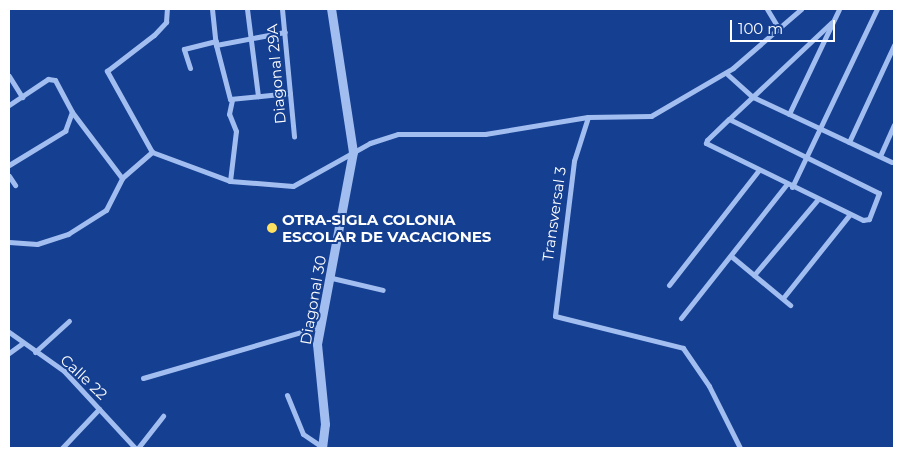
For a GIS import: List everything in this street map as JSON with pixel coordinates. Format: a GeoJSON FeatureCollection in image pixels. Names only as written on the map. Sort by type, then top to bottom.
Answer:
{"type":"FeatureCollection","features":[{"type":"Feature","properties":{"kind":"street"},"geometry":{"type":"LineString","coordinates":[[167,9],[166,22],[107,71],[152,152],[230,181],[294,186],[353,152],[398,134],[485,134],[588,117],[651,116],[726,73],[801,9]]}},
{"type":"Feature","properties":{"kind":"street"},"geometry":{"type":"LineString","coordinates":[[212,9],[216,43],[230,98],[229,116],[236,131],[230,181]]}},
{"type":"Feature","properties":{"kind":"street"},"geometry":{"type":"LineString","coordinates":[[247,9],[258,96]]}},
{"type":"Feature","properties":{"kind":"street","name":"Diagonal 29A"},"geometry":{"type":"LineString","coordinates":[[282,9],[294,136]]}},
{"type":"Feature","properties":{"kind":"street","name":"Diagonal 30"},"geometry":{"type":"LineString","coordinates":[[322,448],[325,424],[317,360],[319,328],[332,278],[353,152],[330,9]]}},
{"type":"Feature","properties":{"kind":"street"},"geometry":{"type":"LineString","coordinates":[[767,9],[779,29]]}},
{"type":"Feature","properties":{"kind":"street"},"geometry":{"type":"LineString","coordinates":[[789,114],[839,9]]}},
{"type":"Feature","properties":{"kind":"street"},"geometry":{"type":"LineString","coordinates":[[792,187],[804,157],[877,9]]}},
{"type":"Feature","properties":{"kind":"street"},"geometry":{"type":"LineString","coordinates":[[729,120],[879,193],[869,219],[850,214],[792,187],[706,143],[729,120],[753,96],[832,22]]}},
{"type":"Feature","properties":{"kind":"street"},"geometry":{"type":"LineString","coordinates":[[190,68],[183,50],[285,32]]}},
{"type":"Feature","properties":{"kind":"street"},"geometry":{"type":"LineString","coordinates":[[849,142],[894,45]]}},
{"type":"Feature","properties":{"kind":"street"},"geometry":{"type":"LineString","coordinates":[[726,73],[753,96],[892,162]]}},
{"type":"Feature","properties":{"kind":"street"},"geometry":{"type":"LineString","coordinates":[[9,76],[22,97]]}},
{"type":"Feature","properties":{"kind":"street"},"geometry":{"type":"LineString","coordinates":[[9,105],[51,78],[72,112],[122,178]]}},
{"type":"Feature","properties":{"kind":"street"},"geometry":{"type":"LineString","coordinates":[[230,98],[290,93]]}},
{"type":"Feature","properties":{"kind":"street"},"geometry":{"type":"LineString","coordinates":[[9,165],[65,132],[72,112]]}},
{"type":"Feature","properties":{"kind":"street","name":"Transversal 3"},"geometry":{"type":"LineString","coordinates":[[588,117],[574,161],[555,316],[683,348],[709,386],[740,448]]}},
{"type":"Feature","properties":{"kind":"street"},"geometry":{"type":"LineString","coordinates":[[880,156],[894,125]]}},
{"type":"Feature","properties":{"kind":"street"},"geometry":{"type":"LineString","coordinates":[[9,242],[37,244],[68,234],[106,210],[122,178],[152,152]]}},
{"type":"Feature","properties":{"kind":"street"},"geometry":{"type":"LineString","coordinates":[[670,285],[758,171]]}},
{"type":"Feature","properties":{"kind":"street"},"geometry":{"type":"LineString","coordinates":[[9,176],[15,185]]}},
{"type":"Feature","properties":{"kind":"street"},"geometry":{"type":"LineString","coordinates":[[681,318],[787,184]]}},
{"type":"Feature","properties":{"kind":"street"},"geometry":{"type":"LineString","coordinates":[[754,275],[818,199]]}},
{"type":"Feature","properties":{"kind":"street"},"geometry":{"type":"LineString","coordinates":[[783,298],[850,214]]}},
{"type":"Feature","properties":{"kind":"street"},"geometry":{"type":"LineString","coordinates":[[731,256],[790,305]]}},
{"type":"Feature","properties":{"kind":"street"},"geometry":{"type":"LineString","coordinates":[[332,278],[383,290]]}},
{"type":"Feature","properties":{"kind":"street"},"geometry":{"type":"LineString","coordinates":[[35,352],[69,321]]}},
{"type":"Feature","properties":{"kind":"street"},"geometry":{"type":"LineString","coordinates":[[143,378],[319,328]]}},
{"type":"Feature","properties":{"kind":"street","name":"Calle 22"},"geometry":{"type":"LineString","coordinates":[[9,332],[64,371],[137,448]]}},
{"type":"Feature","properties":{"kind":"street"},"geometry":{"type":"LineString","coordinates":[[9,353],[23,343]]}},
{"type":"Feature","properties":{"kind":"street"},"geometry":{"type":"LineString","coordinates":[[287,395],[303,434],[322,448]]}},
{"type":"Feature","properties":{"kind":"street"},"geometry":{"type":"LineString","coordinates":[[62,448],[99,409]]}},
{"type":"Feature","properties":{"kind":"street"},"geometry":{"type":"LineString","coordinates":[[137,448],[163,416]]}},
{"type":"Feature","properties":{"kind":"place","name":"OTRA-SIGLA COLONIA ESCOLAR DE VACACIONES"},"geometry":{"type":"Point","coordinates":[272,228]}}]}
